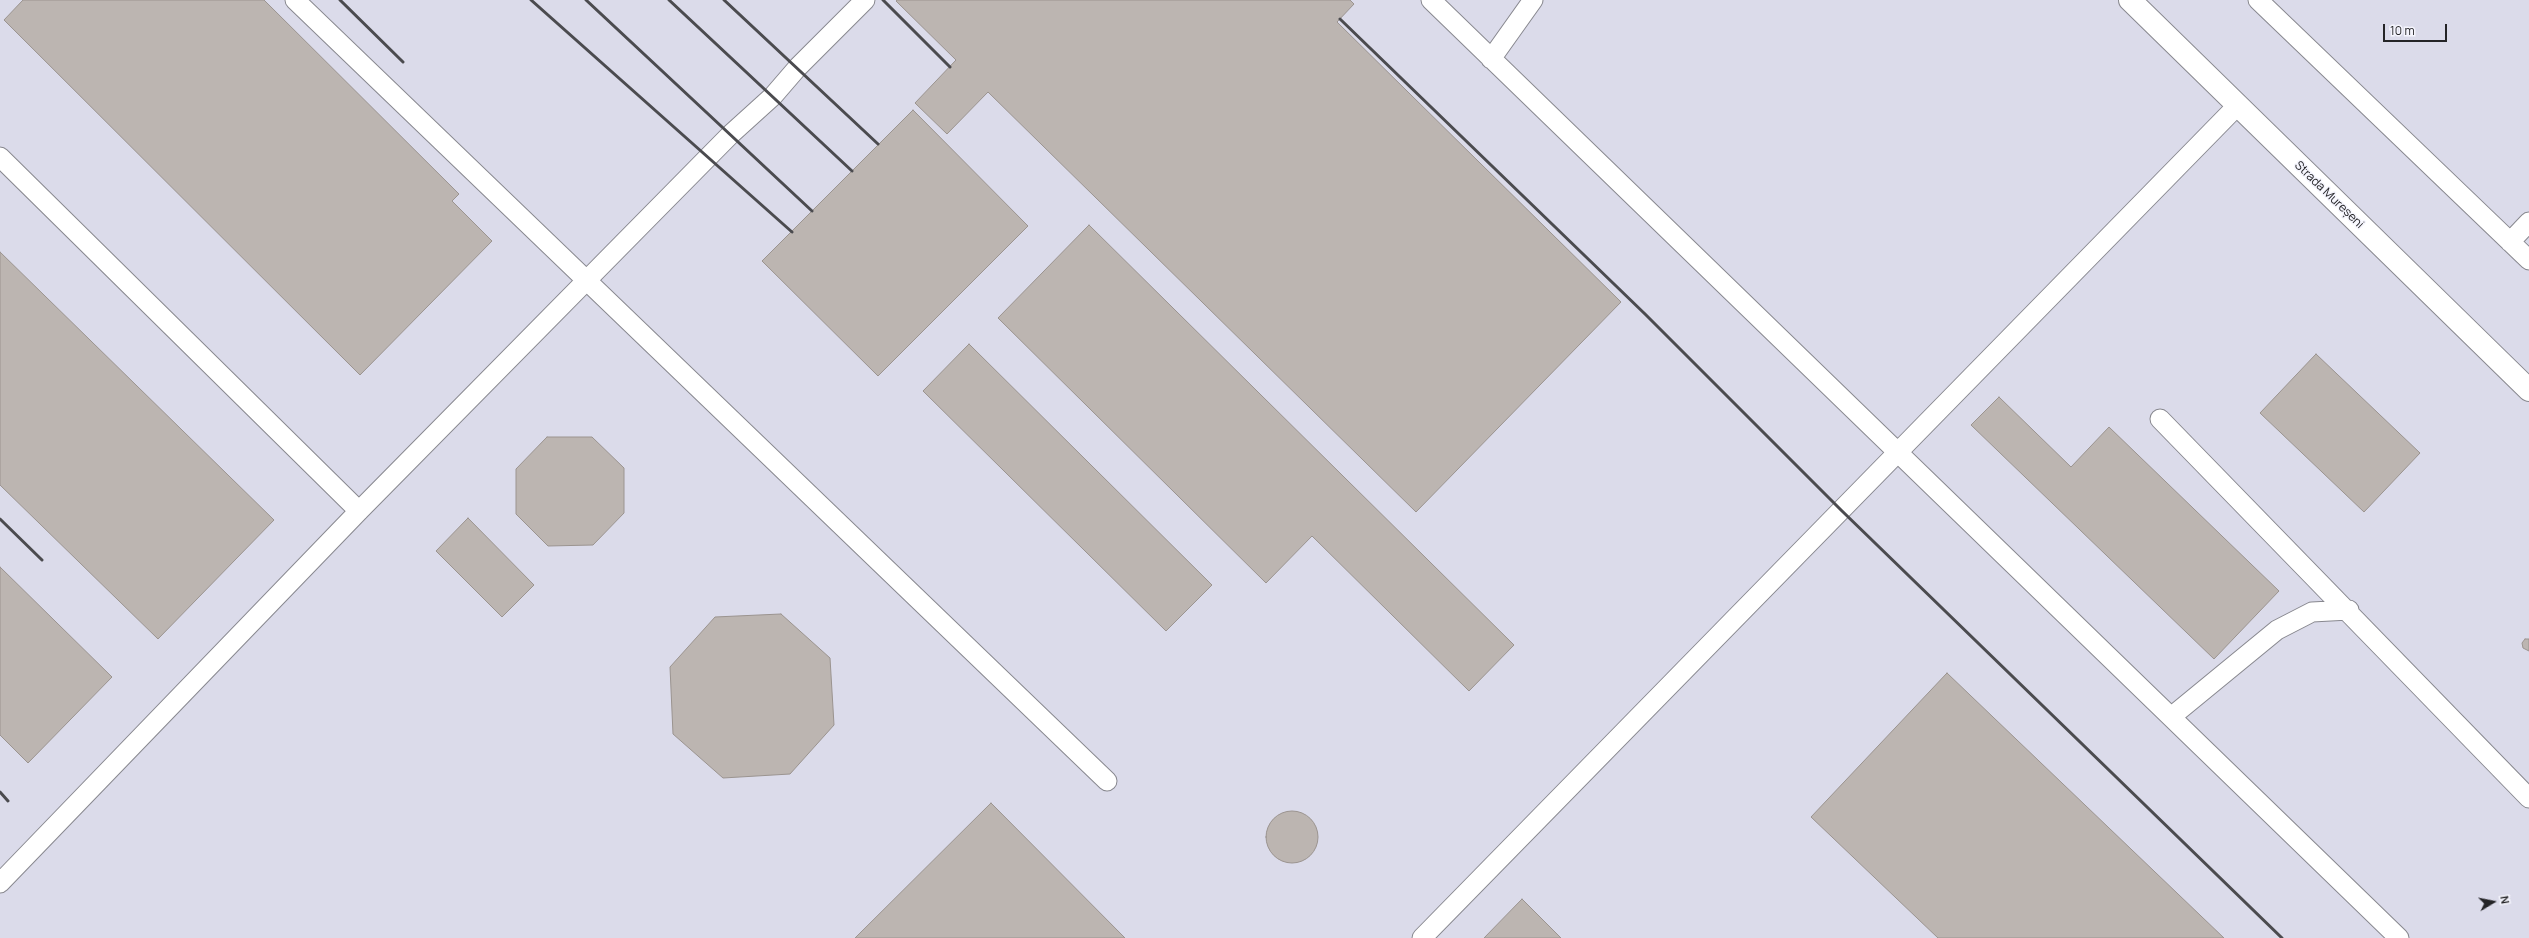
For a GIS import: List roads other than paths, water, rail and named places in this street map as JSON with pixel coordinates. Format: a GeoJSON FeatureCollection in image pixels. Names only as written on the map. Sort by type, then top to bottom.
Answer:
{"type":"FeatureCollection","features":[{"type":"Feature","properties":{"kind":"street","name":"Strada Mureșeni"},"geometry":{"type":"LineString","coordinates":[[2130,0],[2529,390]]}},
{"type":"Feature","properties":{"kind":"lane"},"geometry":{"type":"LineString","coordinates":[[295,0],[586,282],[1107,780]]}},
{"type":"Feature","properties":{"kind":"lane"},"geometry":{"type":"LineString","coordinates":[[0,883],[360,511],[731,134],[774,96],[798,67],[864,0]]}},
{"type":"Feature","properties":{"kind":"lane"},"geometry":{"type":"LineString","coordinates":[[1431,0],[2399,938]]}},
{"type":"Feature","properties":{"kind":"lane"},"geometry":{"type":"LineString","coordinates":[[1491,59],[1533,0]]}},
{"type":"Feature","properties":{"kind":"lane"},"geometry":{"type":"LineString","coordinates":[[2258,0],[2529,260]]}},
{"type":"Feature","properties":{"kind":"lane"},"geometry":{"type":"LineString","coordinates":[[1422,938],[2237,106]]}},
{"type":"Feature","properties":{"kind":"lane"},"geometry":{"type":"LineString","coordinates":[[0,157],[360,511]]}},
{"type":"Feature","properties":{"kind":"lane"},"geometry":{"type":"LineString","coordinates":[[2510,242],[2529,222]]}},
{"type":"Feature","properties":{"kind":"lane"},"geometry":{"type":"LineString","coordinates":[[2160,419],[2349,610],[2529,798]]}},
{"type":"Feature","properties":{"kind":"lane"},"geometry":{"type":"LineString","coordinates":[[2171,718],[2277,630],[2312,612],[2349,610]]}},
{"type":"Feature","properties":{"kind":"railway"},"geometry":{"type":"LineString","coordinates":[[340,0],[403,62]]}},
{"type":"Feature","properties":{"kind":"railway"},"geometry":{"type":"LineString","coordinates":[[531,0],[792,232]]}},
{"type":"Feature","properties":{"kind":"railway"},"geometry":{"type":"LineString","coordinates":[[586,0],[812,211]]}},
{"type":"Feature","properties":{"kind":"railway"},"geometry":{"type":"LineString","coordinates":[[669,0],[852,171]]}},
{"type":"Feature","properties":{"kind":"railway"},"geometry":{"type":"LineString","coordinates":[[724,0],[878,144]]}},
{"type":"Feature","properties":{"kind":"railway"},"geometry":{"type":"LineString","coordinates":[[883,0],[950,67]]}},
{"type":"Feature","properties":{"kind":"railway"},"geometry":{"type":"LineString","coordinates":[[1340,19],[1645,314],[1841,510],[2282,938]]}},
{"type":"Feature","properties":{"kind":"railway"},"geometry":{"type":"LineString","coordinates":[[0,519],[42,560]]}},
{"type":"Feature","properties":{"kind":"railway"},"geometry":{"type":"LineString","coordinates":[[0,792],[8,801]]}}]}
